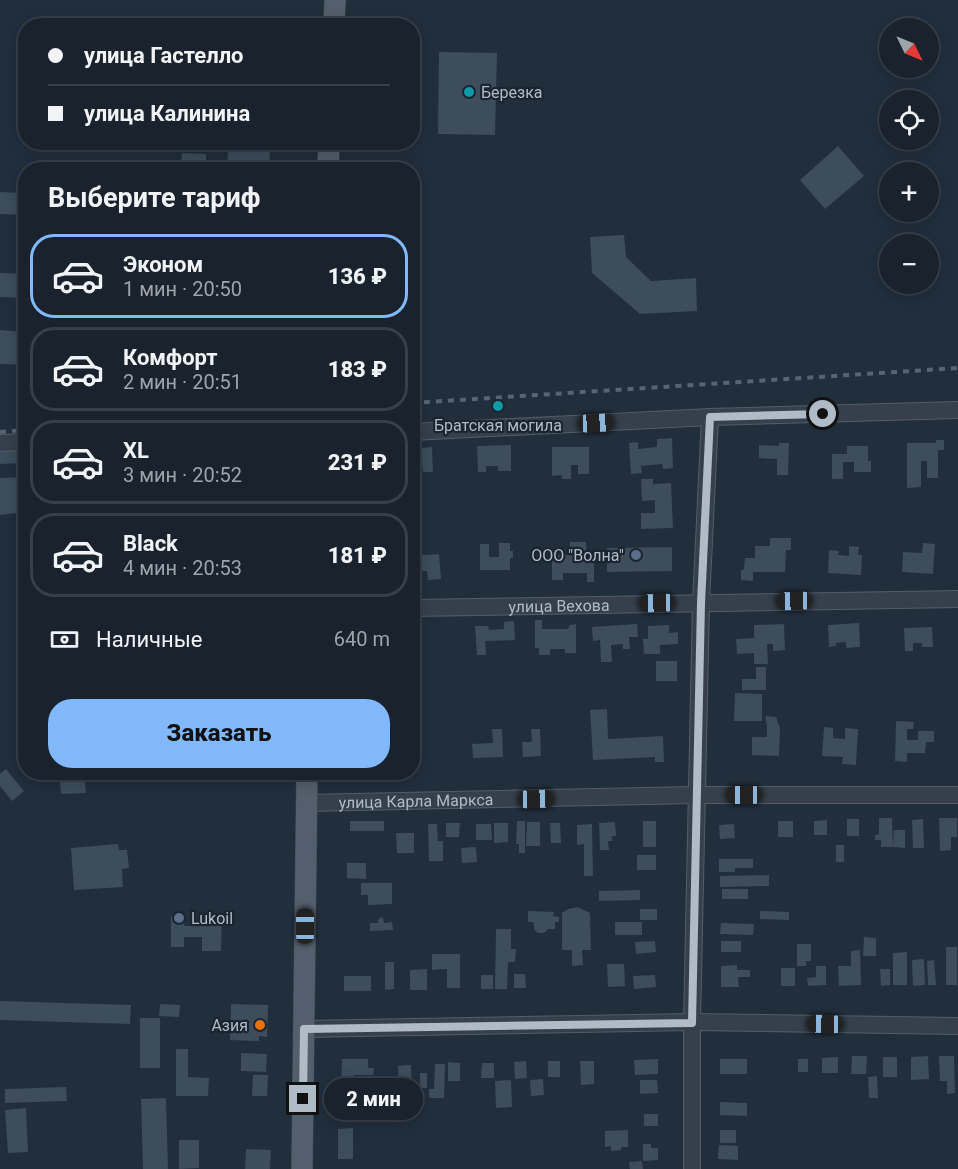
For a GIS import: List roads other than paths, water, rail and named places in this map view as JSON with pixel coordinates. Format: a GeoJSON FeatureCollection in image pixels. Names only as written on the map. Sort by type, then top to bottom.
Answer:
{"type":"FeatureCollection","features":[{"type":"Feature","properties":{"kind":"main road"},"geometry":{"type":"LineString","coordinates":[[334,18],[335,0]]}},
{"type":"Feature","properties":{"kind":"main road"},"geometry":{"type":"LineString","coordinates":[[302,1169],[307,780]]}},
{"type":"Feature","properties":{"kind":"street"},"geometry":{"type":"LineString","coordinates":[[420,432],[710,417],[958,410]]}},
{"type":"Feature","properties":{"kind":"street"},"geometry":{"type":"LineString","coordinates":[[692,1169],[692,1023],[701,603],[710,417]]}},
{"type":"Feature","properties":{"kind":"street"},"geometry":{"type":"LineString","coordinates":[[0,443],[18,442]]}},
{"type":"Feature","properties":{"kind":"street","name":"улица Вехова"},"geometry":{"type":"LineString","coordinates":[[420,608],[958,599]]}},
{"type":"Feature","properties":{"kind":"street","name":"улица Карла Маркса"},"geometry":{"type":"LineString","coordinates":[[306,803],[697,795],[958,795]]}},
{"type":"Feature","properties":{"kind":"street"},"geometry":{"type":"LineString","coordinates":[[304,1029],[692,1023],[958,1026]]}},
{"type":"Feature","properties":{"kind":"railway"},"geometry":{"type":"LineString","coordinates":[[420,402],[958,368]]}},
{"type":"Feature","properties":{"kind":"railway"},"geometry":{"type":"LineString","coordinates":[[0,432],[18,431]]}},
{"type":"Feature","properties":{"kind":"place","name":"Березка"},"geometry":{"type":"Point","coordinates":[469,92]}},
{"type":"Feature","properties":{"kind":"place","name":"Братская могила"},"geometry":{"type":"Point","coordinates":[498,406]}},
{"type":"Feature","properties":{"kind":"place","name":"ООО \"Волна\""},"geometry":{"type":"Point","coordinates":[636,555]}},
{"type":"Feature","properties":{"kind":"place","name":"Lukoil"},"geometry":{"type":"Point","coordinates":[179,918]}},
{"type":"Feature","properties":{"kind":"place","name":"Азия"},"geometry":{"type":"Point","coordinates":[260,1025]}}]}
